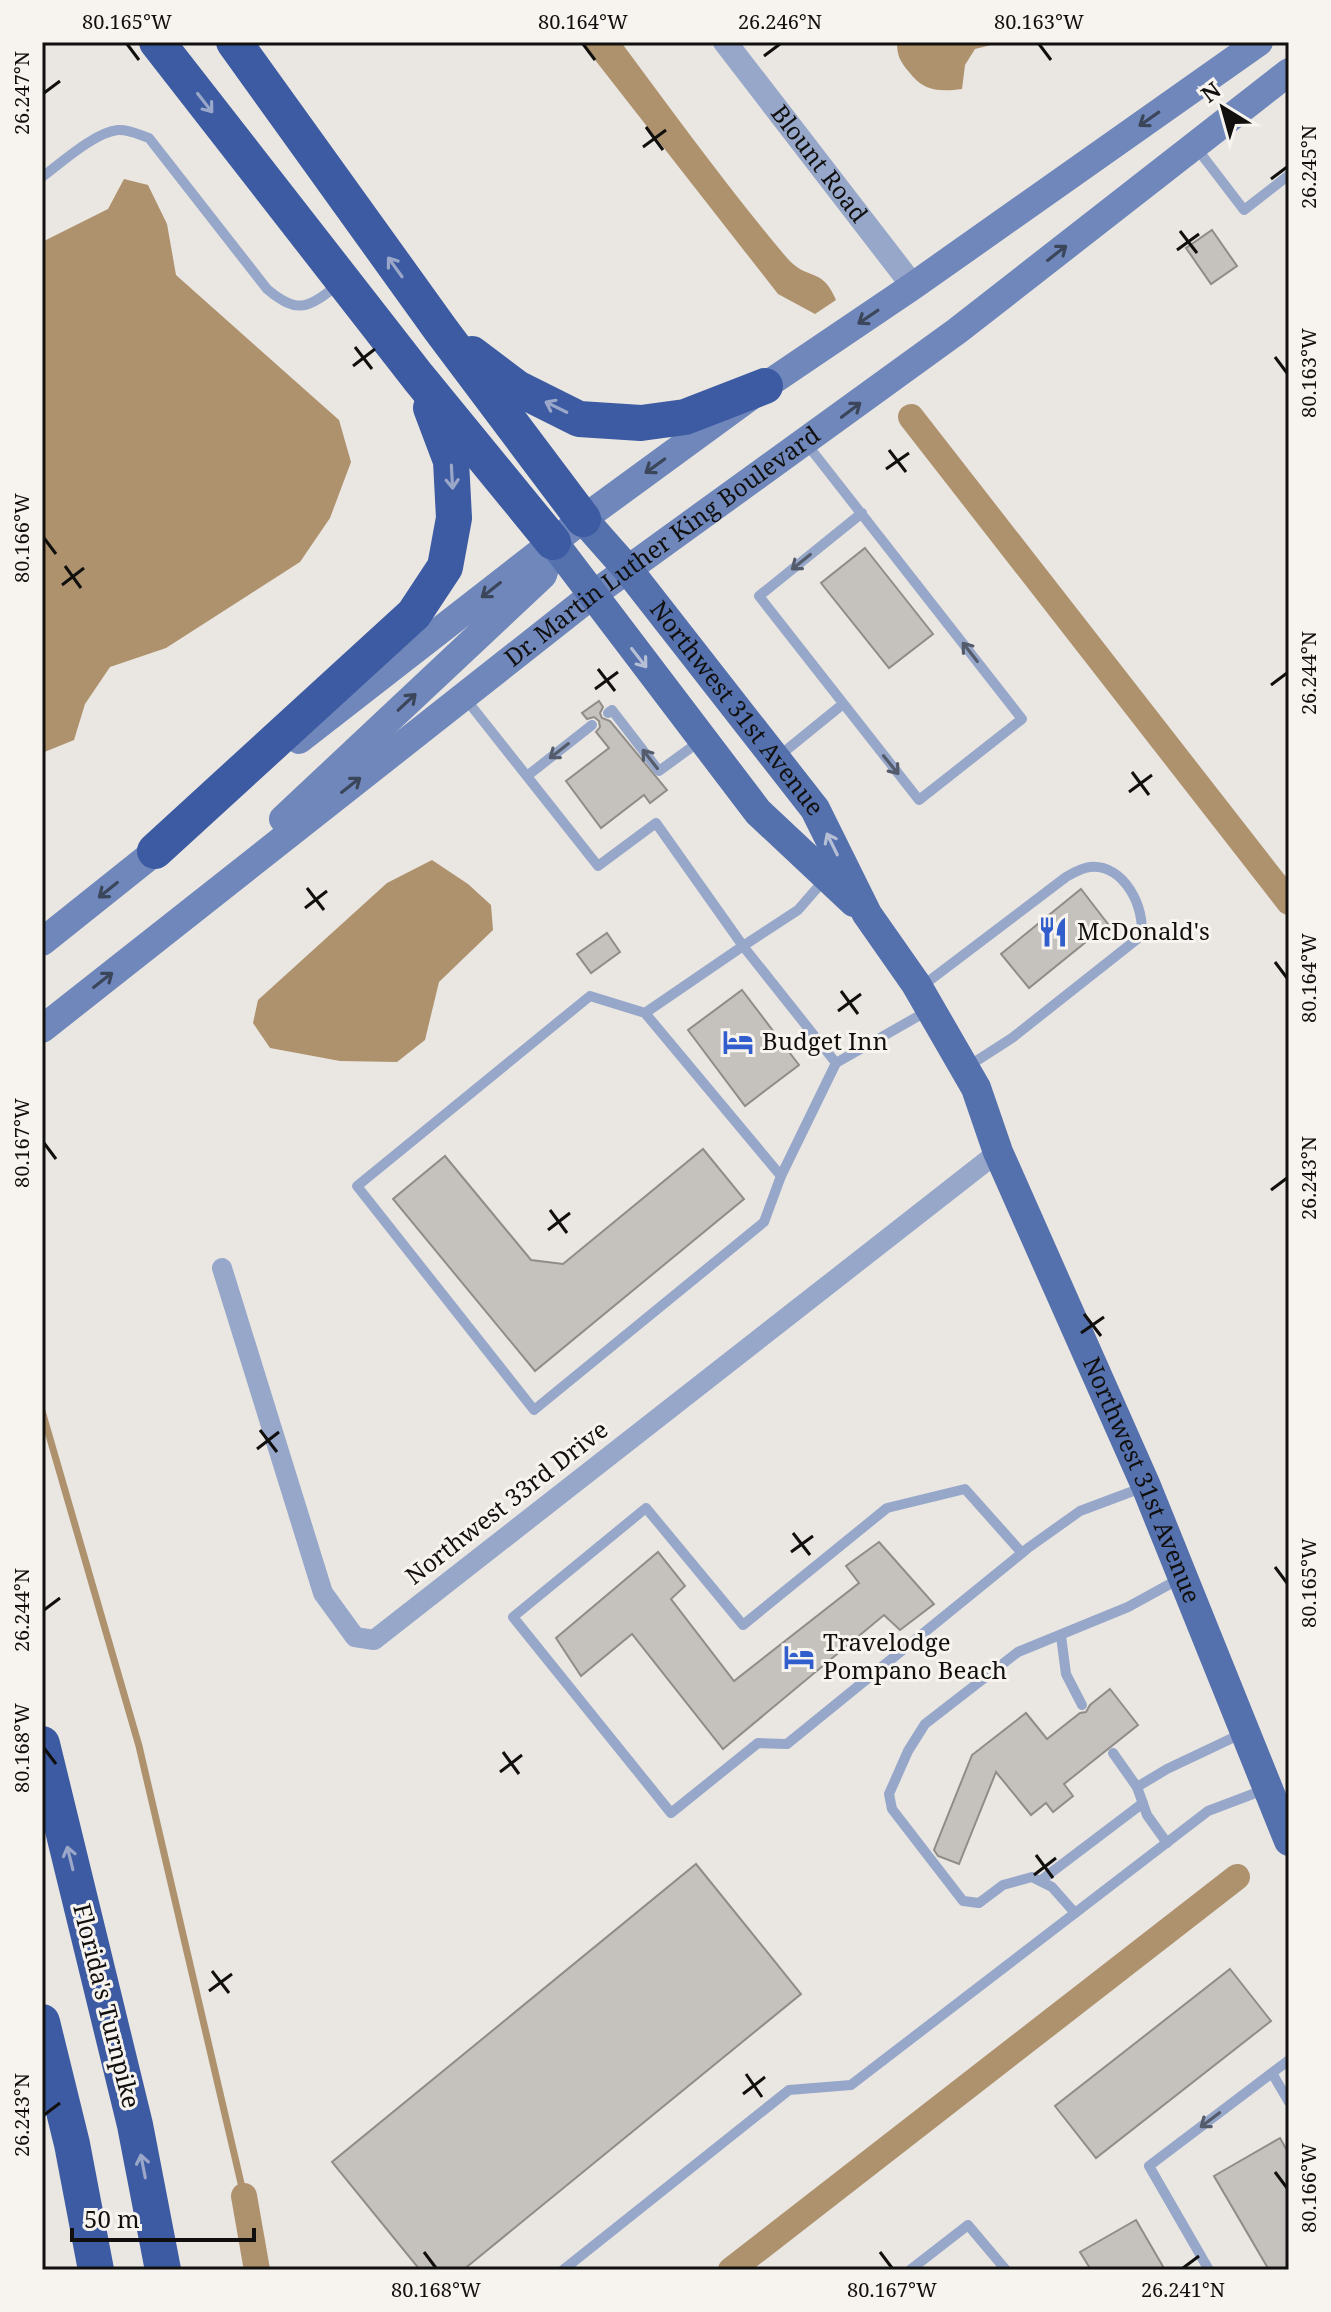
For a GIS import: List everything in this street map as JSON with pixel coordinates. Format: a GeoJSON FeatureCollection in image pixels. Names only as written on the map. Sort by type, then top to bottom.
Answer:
{"type":"FeatureCollection","features":[{"type":"Feature","properties":{"kind":"highway"},"geometry":{"type":"LineString","coordinates":[[157,42],[418,377],[553,542]]}},
{"type":"Feature","properties":{"kind":"highway"},"geometry":{"type":"LineString","coordinates":[[234,42],[441,330],[583,519]]}},
{"type":"Feature","properties":{"kind":"highway"},"geometry":{"type":"LineString","coordinates":[[441,330],[517,388],[579,419],[641,423],[685,417],[765,386]]}},
{"type":"Feature","properties":{"kind":"highway"},"geometry":{"type":"LineString","coordinates":[[155,851],[414,614],[445,567],[454,518],[451,461],[418,377]]}},
{"type":"Feature","properties":{"kind":"highway","name":"Florida's Turnpike"},"geometry":{"type":"LineString","coordinates":[[42,1744],[135,2125],[163,2270]]}},
{"type":"Feature","properties":{"kind":"highway"},"geometry":{"type":"LineString","coordinates":[[42,2022],[72,2144],[96,2270]]}},
{"type":"Feature","properties":{"kind":"main road"},"geometry":{"type":"LineString","coordinates":[[42,942],[583,519],[765,386],[913,286],[1259,42]]}},
{"type":"Feature","properties":{"kind":"main road","name":"Dr. Martin Luther King Boulevard"},"geometry":{"type":"LineString","coordinates":[[42,1029],[591,596],[969,322],[1289,72]]}},
{"type":"Feature","properties":{"kind":"main road","name":"Northwest 31st Avenue"},"geometry":{"type":"LineString","coordinates":[[583,519],[629,571],[815,809],[867,914],[925,999],[976,1088],[998,1152],[1146,1486],[1289,1841]]}},
{"type":"Feature","properties":{"kind":"main road"},"geometry":{"type":"LineString","coordinates":[[258,859],[286,815],[543,575],[553,542]]}},
{"type":"Feature","properties":{"kind":"main road","name":"Northwest 31st Avenue"},"geometry":{"type":"LineString","coordinates":[[553,542],[758,812],[867,914]]}},
{"type":"Feature","properties":{"kind":"street","name":"Blount Road"},"geometry":{"type":"LineString","coordinates":[[725,42],[913,286]]}},
{"type":"Feature","properties":{"kind":"street","name":"Northwest 33rd Drive"},"geometry":{"type":"LineString","coordinates":[[222,1268],[323,1593],[355,1637],[374,1640],[998,1152]]}},
{"type":"Feature","properties":{"kind":"lane"},"geometry":{"type":"LineString","coordinates":[[42,177],[104,134],[120,130],[134,132],[149,138],[267,289],[281,301],[294,306],[310,306],[344,281]]}},
{"type":"Feature","properties":{"kind":"lane"},"geometry":{"type":"LineString","coordinates":[[1194,146],[1244,210],[1289,175]]}},
{"type":"Feature","properties":{"kind":"lane"},"geometry":{"type":"LineString","coordinates":[[806,443],[862,513],[1022,719],[919,800],[759,596],[862,513]]}},
{"type":"Feature","properties":{"kind":"lane"},"geometry":{"type":"LineString","coordinates":[[464,696],[598,866],[656,823],[743,946],[836,1063]]}},
{"type":"Feature","properties":{"kind":"lane"},"geometry":{"type":"LineString","coordinates":[[776,759],[843,704]]}},
{"type":"Feature","properties":{"kind":"lane"},"geometry":{"type":"LineString","coordinates":[[608,713],[612,710],[659,771],[702,740]]}},
{"type":"Feature","properties":{"kind":"lane"},"geometry":{"type":"LineString","coordinates":[[527,776],[592,725]]}},
{"type":"Feature","properties":{"kind":"lane"},"geometry":{"type":"LineString","coordinates":[[781,1176],[645,1013],[590,996],[357,1186],[534,1410],[764,1222],[781,1176],[836,1063],[925,999],[1066,877],[1089,867],[1109,871],[1121,879],[1141,912],[1141,936],[1012,1038],[965,1068]]}},
{"type":"Feature","properties":{"kind":"lane"},"geometry":{"type":"LineString","coordinates":[[645,1013],[798,910],[827,877]]}},
{"type":"Feature","properties":{"kind":"lane"},"geometry":{"type":"LineString","coordinates":[[1022,1553],[965,1489],[887,1508],[743,1625],[646,1508],[513,1617],[671,1813],[758,1743],[787,1744],[1022,1553],[1080,1511],[1146,1486]]}},
{"type":"Feature","properties":{"kind":"lane"},"geometry":{"type":"LineString","coordinates":[[1075,1913],[1052,1887],[1032,1877],[1003,1885],[979,1903],[963,1901],[892,1809],[889,1794],[908,1751],[925,1724],[1018,1652],[1128,1607],[1183,1576]]}},
{"type":"Feature","properties":{"kind":"lane"},"geometry":{"type":"LineString","coordinates":[[1061,1636],[1066,1674],[1082,1705]]}},
{"type":"Feature","properties":{"kind":"lane"},"geometry":{"type":"LineString","coordinates":[[1137,1787],[1167,1769],[1245,1732]]}},
{"type":"Feature","properties":{"kind":"lane"},"geometry":{"type":"LineString","coordinates":[[1113,1753],[1137,1787],[1147,1815],[1167,1843]]}},
{"type":"Feature","properties":{"kind":"lane"},"geometry":{"type":"LineString","coordinates":[[563,2270],[789,2090],[851,2085],[1208,1811],[1268,1788]]}},
{"type":"Feature","properties":{"kind":"lane"},"geometry":{"type":"LineString","coordinates":[[1040,1881],[1143,1803]]}},
{"type":"Feature","properties":{"kind":"lane"},"geometry":{"type":"LineString","coordinates":[[1209,2270],[1149,2166],[1289,2060]]}},
{"type":"Feature","properties":{"kind":"lane"},"geometry":{"type":"LineString","coordinates":[[1272,2073],[1289,2102]]}},
{"type":"Feature","properties":{"kind":"lane"},"geometry":{"type":"LineString","coordinates":[[910,2270],[968,2225],[1006,2270]]}},
{"type":"Feature","properties":{"kind":"shaded area"},"geometry":{"type":"Polygon","coordinates":[[[581,42],[621,42],[723,179],[787,258],[825,282],[836,300],[815,314],[778,294],[581,42]]]}},
{"type":"Feature","properties":{"kind":"shaded area"},"geometry":{"type":"Polygon","coordinates":[[[897,42],[1003,42],[975,49],[965,65],[962,89],[946,90],[926,87],[914,78],[903,65],[897,42]]]}},
{"type":"Feature","properties":{"kind":"shaded area"},"geometry":{"type":"Polygon","coordinates":[[[124,179],[148,185],[167,224],[176,275],[339,420],[351,462],[330,518],[300,562],[166,648],[110,667],[85,704],[74,740],[42,753],[42,242],[108,209],[124,179]]]}},
{"type":"Feature","properties":{"kind":"shaded area"},"geometry":{"type":"Polygon","coordinates":[[[432,860],[468,884],[491,905],[493,930],[439,982],[425,1040],[397,1062],[340,1061],[270,1048],[253,1023],[258,1000],[387,883],[432,860]]]}},
{"type":"Feature","properties":{"kind":"building"},"geometry":{"type":"Polygon","coordinates":[[[1212,230],[1237,266],[1211,284],[1186,248],[1212,230]]]}},
{"type":"Feature","properties":{"kind":"building"},"geometry":{"type":"Polygon","coordinates":[[[865,548],[933,634],[889,668],[821,583],[865,548]]]}},
{"type":"Feature","properties":{"kind":"building"},"geometry":{"type":"Polygon","coordinates":[[[599,701],[603,707],[600,713],[602,718],[610,721],[667,790],[650,803],[644,795],[601,828],[566,781],[609,748],[596,732],[600,727],[599,721],[594,717],[587,719],[582,713],[599,701]]]}},
{"type":"Feature","properties":{"kind":"building"},"geometry":{"type":"Polygon","coordinates":[[[1081,889],[1108,924],[1029,988],[1001,954],[1081,889]]]}},
{"type":"Feature","properties":{"kind":"building"},"geometry":{"type":"Polygon","coordinates":[[[607,933],[620,952],[591,973],[577,954],[607,933]]]}},
{"type":"Feature","properties":{"kind":"building"},"geometry":{"type":"Polygon","coordinates":[[[742,990],[799,1065],[745,1106],[688,1030],[742,990]]]}},
{"type":"Feature","properties":{"kind":"building"},"geometry":{"type":"Polygon","coordinates":[[[703,1149],[744,1199],[535,1371],[393,1199],[445,1156],[531,1260],[563,1264],[703,1149]]]}},
{"type":"Feature","properties":{"kind":"building","name":"Travelodge Pompano Beach"},"geometry":{"type":"Polygon","coordinates":[[[879,1542],[934,1604],[900,1630],[884,1615],[723,1749],[632,1634],[581,1676],[556,1638],[658,1552],[685,1586],[671,1599],[734,1681],[859,1583],[846,1566],[879,1542]]]}},
{"type":"Feature","properties":{"kind":"building"},"geometry":{"type":"Polygon","coordinates":[[[1110,1689],[1138,1725],[1064,1784],[1073,1796],[1053,1812],[1046,1803],[1031,1815],[996,1772],[959,1864],[938,1856],[934,1850],[972,1755],[1026,1713],[1047,1739],[1080,1713],[1086,1712],[1110,1689]]]}},
{"type":"Feature","properties":{"kind":"building"},"geometry":{"type":"Polygon","coordinates":[[[696,1864],[801,1994],[463,2270],[420,2270],[332,2162],[696,1864]]]}},
{"type":"Feature","properties":{"kind":"building"},"geometry":{"type":"Polygon","coordinates":[[[1230,1969],[1271,2021],[1096,2158],[1055,2106],[1230,1969]]]}},
{"type":"Feature","properties":{"kind":"building"},"geometry":{"type":"Polygon","coordinates":[[[1280,2138],[1289,2154],[1289,2270],[1269,2270],[1214,2176],[1280,2138]]]}},
{"type":"Feature","properties":{"kind":"building"},"geometry":{"type":"Polygon","coordinates":[[[1136,2220],[1165,2270],[1091,2270],[1080,2252],[1136,2220]]]}},
{"type":"Feature","properties":{"kind":"waterway"},"geometry":{"type":"LineString","coordinates":[[911,417],[1289,902]]}},
{"type":"Feature","properties":{"kind":"waterway"},"geometry":{"type":"LineString","coordinates":[[42,1411],[139,1746],[244,2196]]}},
{"type":"Feature","properties":{"kind":"waterway"},"geometry":{"type":"LineString","coordinates":[[731,2270],[1237,1877]]}},
{"type":"Feature","properties":{"kind":"waterway"},"geometry":{"type":"LineString","coordinates":[[244,2196],[257,2270]]}},
{"type":"Feature","properties":{"kind":"place","name":"McDonald's"},"geometry":{"type":"Point","coordinates":[1053,932]}},
{"type":"Feature","properties":{"kind":"place","name":"Budget Inn"},"geometry":{"type":"Point","coordinates":[738,1042]}},
{"type":"Feature","properties":{"kind":"place","name":"Travelodge Pompano Beach"},"geometry":{"type":"Point","coordinates":[799,1657]}}]}
